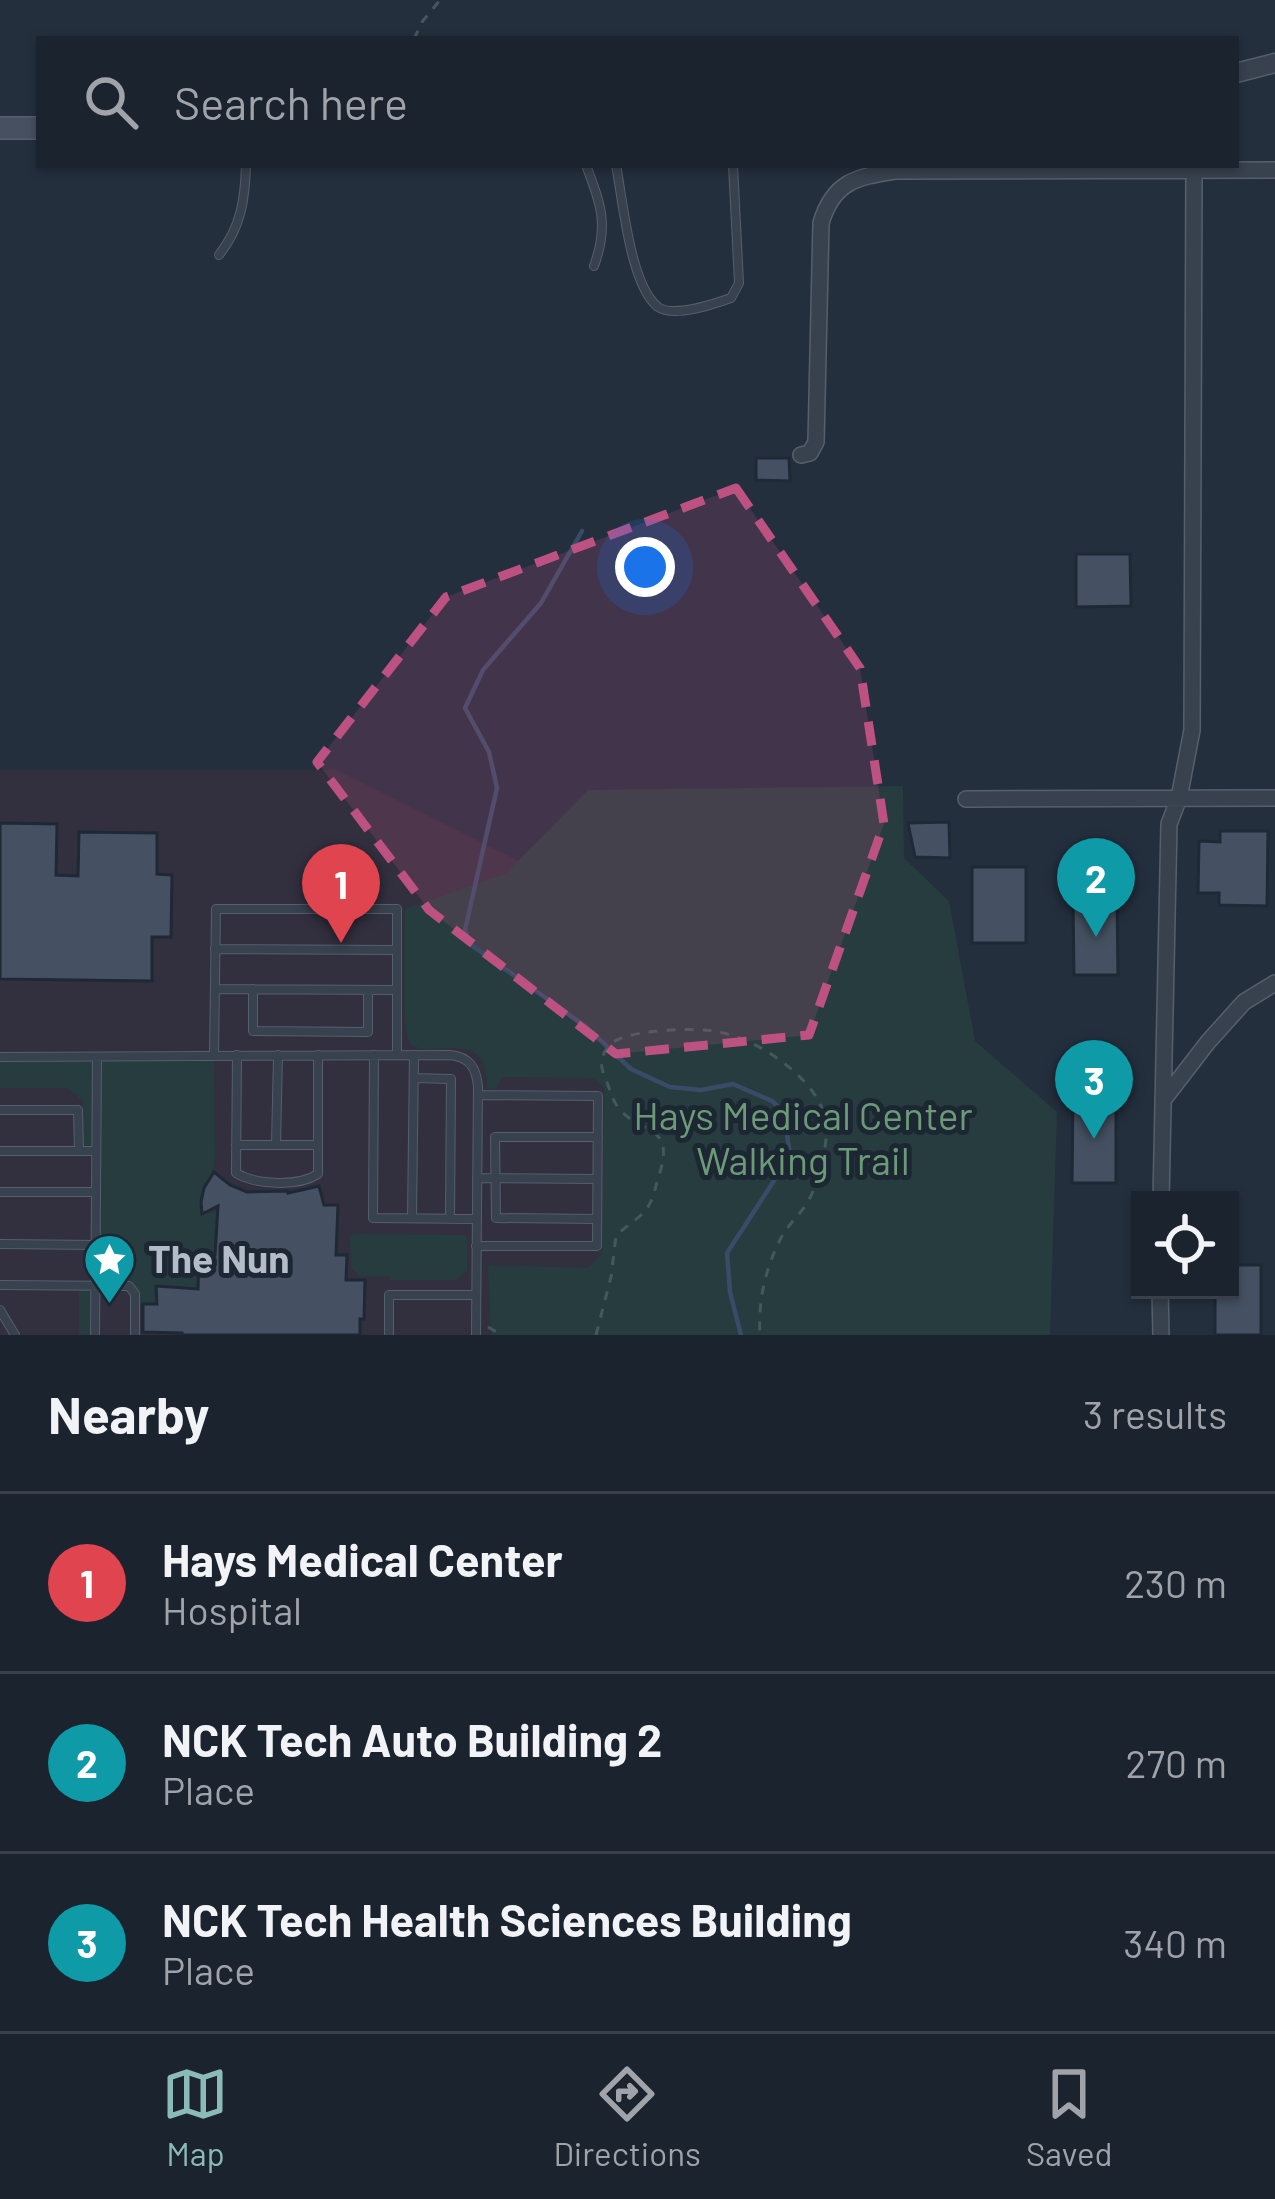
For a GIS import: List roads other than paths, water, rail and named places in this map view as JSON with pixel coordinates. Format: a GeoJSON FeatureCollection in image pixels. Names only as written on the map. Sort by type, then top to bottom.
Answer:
{"type":"FeatureCollection","features":[{"type":"Feature","properties":{"kind":"main road"},"geometry":{"type":"LineString","coordinates":[[0,128],[36,128]]}},
{"type":"Feature","properties":{"kind":"street"},"geometry":{"type":"LineString","coordinates":[[1239,72],[1275,63]]}},
{"type":"Feature","properties":{"kind":"street"},"geometry":{"type":"LineString","coordinates":[[801,455],[811,453],[816,442],[821,223],[835,193],[849,182],[894,168],[1275,170]]}},
{"type":"Feature","properties":{"kind":"street"},"geometry":{"type":"LineString","coordinates":[[1161,1191],[1169,824],[1192,730],[1194,170]]}},
{"type":"Feature","properties":{"kind":"street"},"geometry":{"type":"LineString","coordinates":[[966,799],[1275,798]]}},
{"type":"Feature","properties":{"kind":"street"},"geometry":{"type":"LineString","coordinates":[[1164,1099],[1244,1002],[1275,983]]}},
{"type":"Feature","properties":{"kind":"street"},"geometry":{"type":"LineString","coordinates":[[1160,1299],[1161,1335]]}},
{"type":"Feature","properties":{"kind":"lane"},"geometry":{"type":"LineString","coordinates":[[219,255],[241,217],[246,168]]}},
{"type":"Feature","properties":{"kind":"lane"},"geometry":{"type":"LineString","coordinates":[[587,168],[604,221],[594,266]]}},
{"type":"Feature","properties":{"kind":"lane"},"geometry":{"type":"LineString","coordinates":[[617,168],[637,276],[658,307],[672,312],[731,298],[739,283],[733,168]]}},
{"type":"Feature","properties":{"kind":"lane"},"geometry":{"type":"LineString","coordinates":[[214,1055],[216,909],[398,908],[397,1055]]}},
{"type":"Feature","properties":{"kind":"lane"},"geometry":{"type":"LineString","coordinates":[[215,949],[398,950]]}},
{"type":"Feature","properties":{"kind":"lane"},"geometry":{"type":"LineString","coordinates":[[215,989],[397,990]]}},
{"type":"Feature","properties":{"kind":"lane"},"geometry":{"type":"LineString","coordinates":[[254,989],[253,1031],[368,1032],[368,990]]}},
{"type":"Feature","properties":{"kind":"lane"},"geometry":{"type":"LineString","coordinates":[[237,1055],[236,1173],[255,1181],[304,1181],[318,1174],[318,1055]]}},
{"type":"Feature","properties":{"kind":"lane"},"geometry":{"type":"LineString","coordinates":[[276,1145],[278,1055]]}},
{"type":"Feature","properties":{"kind":"lane"},"geometry":{"type":"LineString","coordinates":[[374,1055],[373,1218],[477,1219]]}},
{"type":"Feature","properties":{"kind":"lane"},"geometry":{"type":"LineString","coordinates":[[412,1218],[414,1055]]}},
{"type":"Feature","properties":{"kind":"lane"},"geometry":{"type":"LineString","coordinates":[[0,1058],[450,1055],[467,1060],[476,1073],[478,1095],[476,1335]]}},
{"type":"Feature","properties":{"kind":"lane"},"geometry":{"type":"LineString","coordinates":[[94,1335],[97,1058]]}},
{"type":"Feature","properties":{"kind":"lane"},"geometry":{"type":"LineString","coordinates":[[414,1078],[451,1078],[450,1219]]}},
{"type":"Feature","properties":{"kind":"lane"},"geometry":{"type":"LineString","coordinates":[[476,1246],[596,1246],[598,1179],[598,1096],[478,1095]]}},
{"type":"Feature","properties":{"kind":"lane"},"geometry":{"type":"LineString","coordinates":[[0,1110],[78,1110],[79,1151]]}},
{"type":"Feature","properties":{"kind":"lane"},"geometry":{"type":"LineString","coordinates":[[597,1219],[496,1218],[495,1137],[598,1137]]}},
{"type":"Feature","properties":{"kind":"lane"},"geometry":{"type":"LineString","coordinates":[[236,1145],[318,1145]]}},
{"type":"Feature","properties":{"kind":"lane"},"geometry":{"type":"LineString","coordinates":[[0,1151],[96,1151]]}},
{"type":"Feature","properties":{"kind":"lane"},"geometry":{"type":"LineString","coordinates":[[477,1178],[598,1179]]}},
{"type":"Feature","properties":{"kind":"lane"},"geometry":{"type":"LineString","coordinates":[[0,1192],[96,1192]]}},
{"type":"Feature","properties":{"kind":"lane"},"geometry":{"type":"LineString","coordinates":[[0,1244],[95,1245]]}},
{"type":"Feature","properties":{"kind":"lane"},"geometry":{"type":"LineString","coordinates":[[0,1286],[133,1288],[135,1335]]}},
{"type":"Feature","properties":{"kind":"lane"},"geometry":{"type":"LineString","coordinates":[[388,1335],[388,1295],[476,1295]]}},
{"type":"Feature","properties":{"kind":"lane"},"geometry":{"type":"LineString","coordinates":[[0,1310],[15,1335]]}},
{"type":"Feature","properties":{"kind":"waterway"},"geometry":{"type":"LineString","coordinates":[[582,531],[541,603],[483,670],[465,708],[489,752],[497,788],[465,930],[471,945],[585,1026],[631,1069],[670,1087],[701,1090],[733,1084],[772,1101],[784,1112],[790,1156],[727,1253],[730,1292],[741,1335]]}},
{"type":"Feature","properties":{"kind":"place","name":"NCK Tech Auto Building 2"},"geometry":{"type":"Point","coordinates":[1096,937]}},
{"type":"Feature","properties":{"kind":"place","name":"Hays Medical Center"},"geometry":{"type":"Point","coordinates":[341,943]}},
{"type":"Feature","properties":{"kind":"place","name":"NCK Tech Health Sciences Building"},"geometry":{"type":"Point","coordinates":[1094,1139]}},
{"type":"Feature","properties":{"kind":"place","name":"The Nun"},"geometry":{"type":"Point","coordinates":[109,1305]}},
{"type":"Feature","properties":{"kind":"park label","name":"Hays Medical Center Walking Trail"},"geometry":{"type":"Point","coordinates":[803,1138]}}]}
